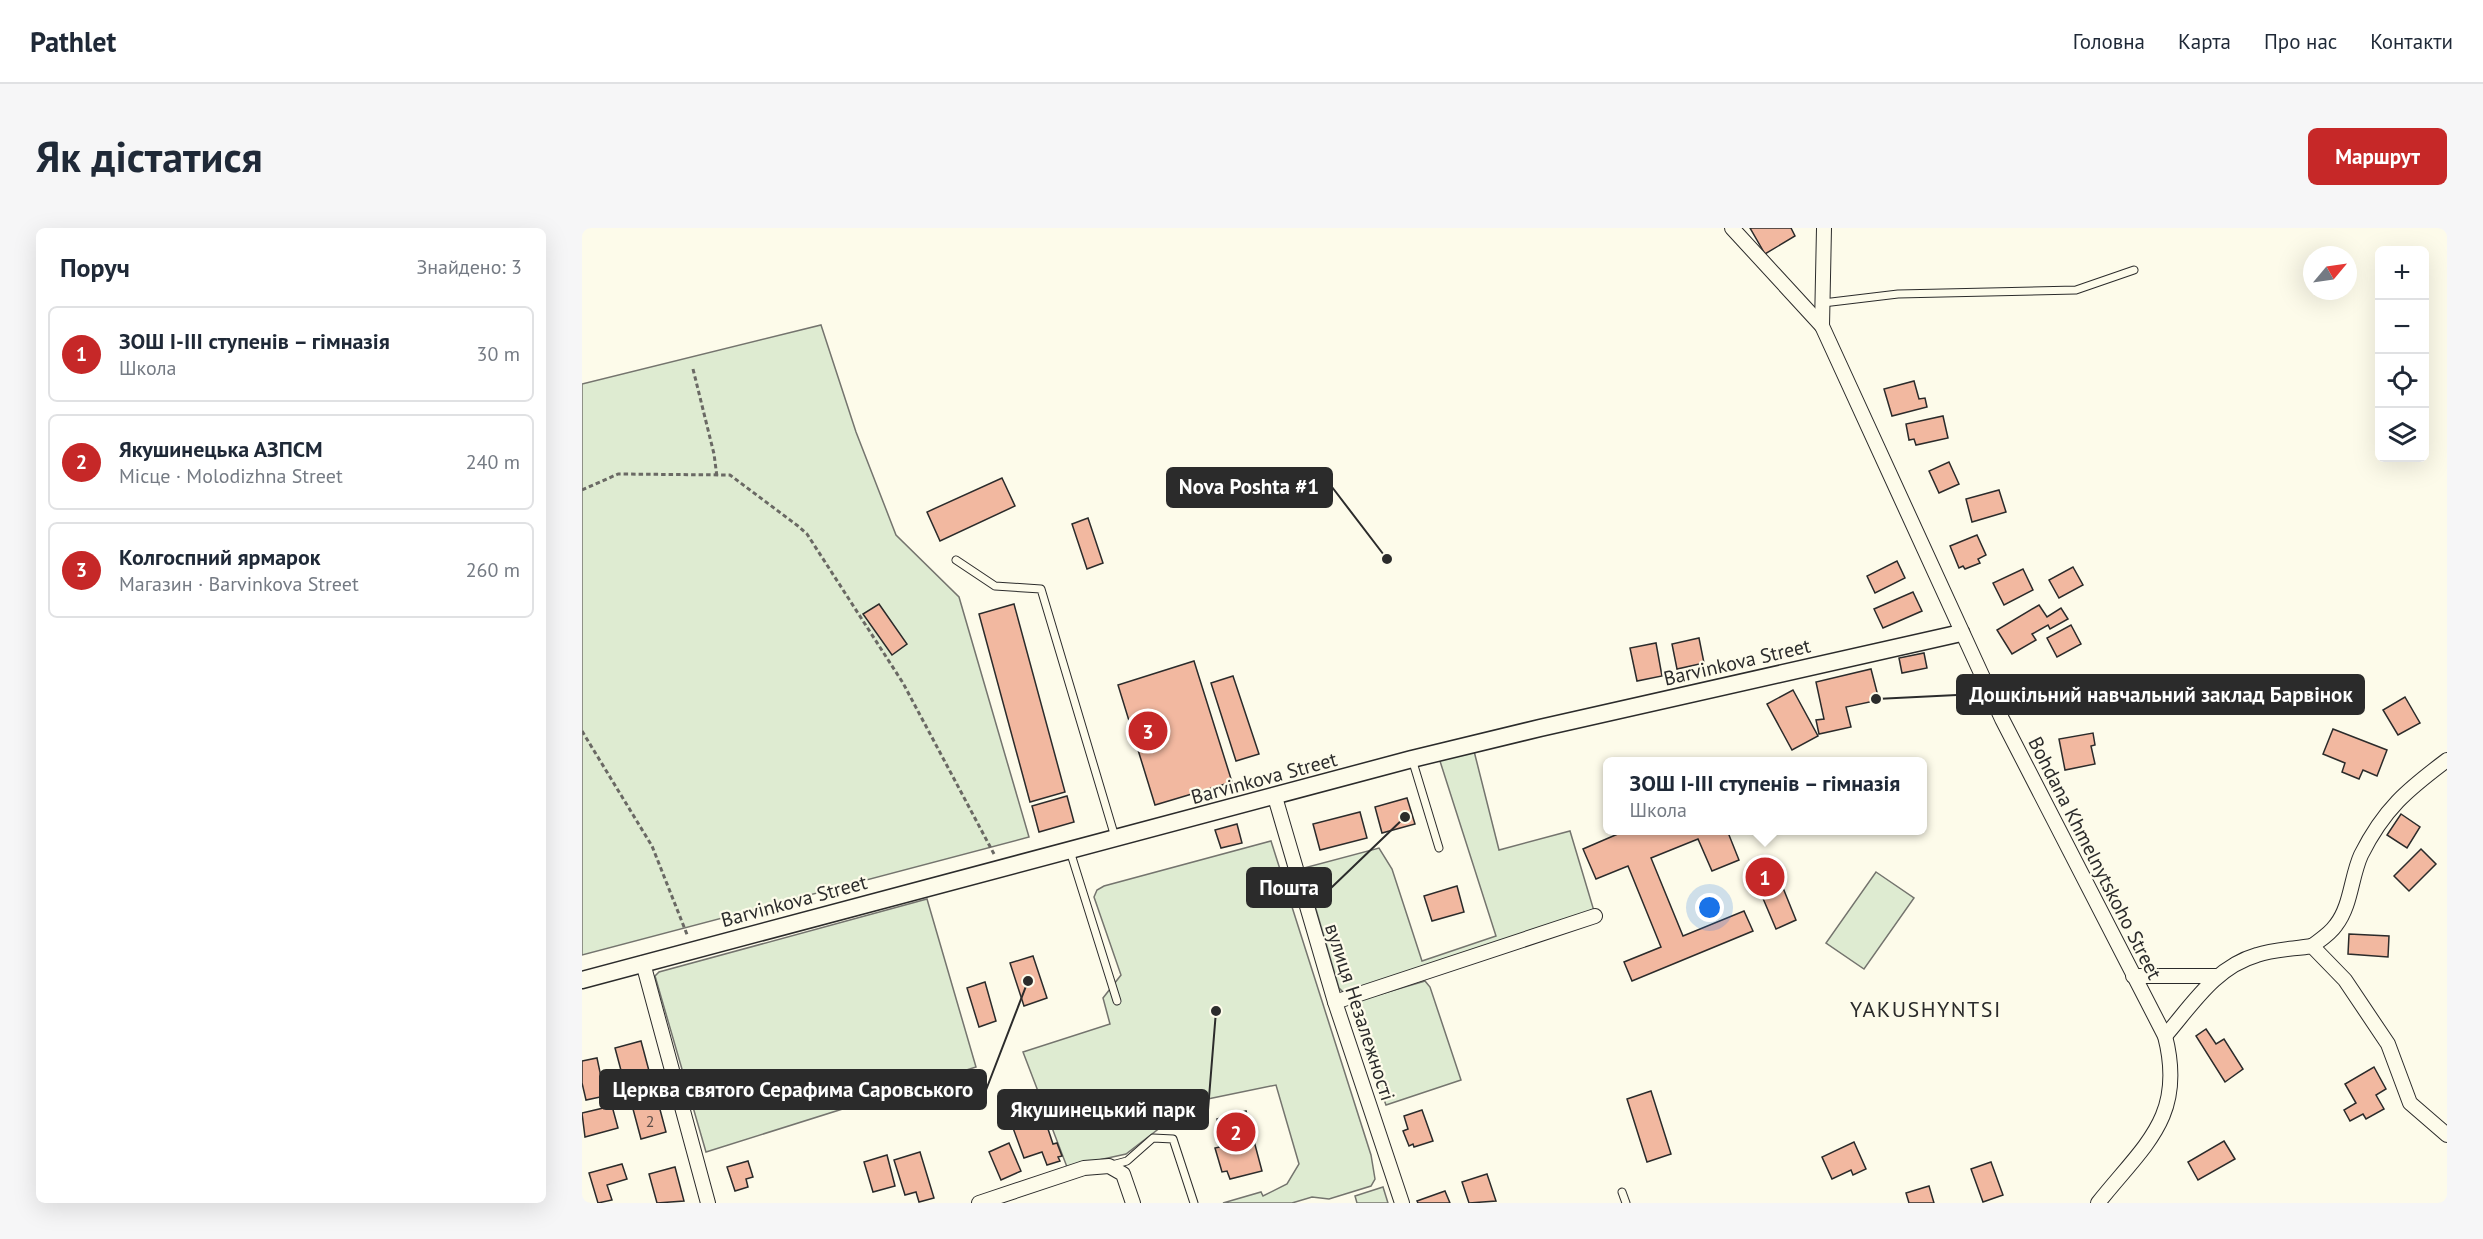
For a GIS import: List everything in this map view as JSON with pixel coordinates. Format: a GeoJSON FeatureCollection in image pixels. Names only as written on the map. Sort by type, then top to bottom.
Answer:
{"type":"FeatureCollection","features":[{"type":"Feature","properties":{"kind":"street","name":"Bohdana Khmelnytskoho Street"},"geometry":{"type":"LineString","coordinates":[[1732,228],[1822,326],[1961,633],[2041,797],[2165,1036],[2172,1060],[2172,1079],[2165,1114],[2157,1130],[2098,1203]]}},
{"type":"Feature","properties":{"kind":"street","name":"Bohdana Khmelnytskoho Street"},"geometry":{"type":"LineString","coordinates":[[1822,326],[1824,228]]}},
{"type":"Feature","properties":{"kind":"street","name":"Barvinkova Street"},"geometry":{"type":"LineString","coordinates":[[582,980],[1412,759],[1961,633]]}},
{"type":"Feature","properties":{"kind":"street"},"geometry":{"type":"LineString","coordinates":[[2165,1036],[2216,976],[2237,963],[2257,955],[2312,946],[2330,933],[2341,918],[2360,857],[2388,809],[2407,790],[2447,760]]}},
{"type":"Feature","properties":{"kind":"street","name":"вулиця Незалежності"},"geometry":{"type":"LineString","coordinates":[[1275,797],[1335,1002],[1402,1203]]}},
{"type":"Feature","properties":{"kind":"street"},"geometry":{"type":"LineString","coordinates":[[1335,1002],[1595,916]]}},
{"type":"Feature","properties":{"kind":"street"},"geometry":{"type":"LineString","coordinates":[[2312,946],[2345,981],[2388,1044],[2410,1103],[2447,1135]]}},
{"type":"Feature","properties":{"kind":"street"},"geometry":{"type":"LineString","coordinates":[[643,963],[708,1203]]}},
{"type":"Feature","properties":{"kind":"street"},"geometry":{"type":"LineString","coordinates":[[2133,976],[2216,976]]}},
{"type":"Feature","properties":{"kind":"street"},"geometry":{"type":"LineString","coordinates":[[979,1203],[1084,1168],[1109,1166],[1123,1174],[1133,1203]]}},
{"type":"Feature","properties":{"kind":"lane"},"geometry":{"type":"LineString","coordinates":[[1823,303],[1898,294],[2076,290],[2134,270]]}},
{"type":"Feature","properties":{"kind":"lane"},"geometry":{"type":"LineString","coordinates":[[956,560],[995,586],[1041,589],[1116,839]]}},
{"type":"Feature","properties":{"kind":"lane"},"geometry":{"type":"LineString","coordinates":[[1412,759],[1439,848]]}},
{"type":"Feature","properties":{"kind":"lane"},"geometry":{"type":"LineString","coordinates":[[1071,851],[1118,1001]]}},
{"type":"Feature","properties":{"kind":"lane"},"geometry":{"type":"LineString","coordinates":[[1109,1166],[1127,1161],[1153,1138],[1173,1139],[1194,1203]]}},
{"type":"Feature","properties":{"kind":"lane"},"geometry":{"type":"LineString","coordinates":[[1622,1192],[1626,1203]]}},
{"type":"Feature","properties":{"kind":"path"},"geometry":{"type":"LineString","coordinates":[[693,369],[714,454],[717,477]]}},
{"type":"Feature","properties":{"kind":"path"},"geometry":{"type":"LineString","coordinates":[[582,490],[618,474],[730,476],[807,534],[903,683],[1002,869]]}},
{"type":"Feature","properties":{"kind":"path"},"geometry":{"type":"LineString","coordinates":[[582,731],[652,846],[686,928],[692,950]]}},
{"type":"Feature","properties":{"kind":"green space"},"geometry":{"type":"Polygon","coordinates":[[[821,325],[856,432],[896,535],[959,597],[1029,837],[582,955],[582,384],[821,325]]]}},
{"type":"Feature","properties":{"kind":"green space"},"geometry":{"type":"Polygon","coordinates":[[[1474,751],[1499,850],[1570,831],[1594,911],[1345,994],[1339,988],[1304,868],[1379,848],[1392,869],[1422,961],[1496,936],[1439,758],[1474,751]]]}},
{"type":"Feature","properties":{"kind":"green space"},"geometry":{"type":"Polygon","coordinates":[[[1271,841],[1371,1155],[1375,1179],[1371,1186],[1329,1199],[1312,1197],[1292,1203],[1223,1203],[1261,1192],[1263,1196],[1287,1184],[1299,1164],[1276,1085],[1169,1107],[1159,1121],[1161,1127],[1126,1154],[1067,1167],[1023,1052],[1110,1024],[1103,998],[1121,975],[1094,897],[1097,890],[1104,886],[1271,841]]]}},
{"type":"Feature","properties":{"kind":"green space"},"geometry":{"type":"Polygon","coordinates":[[[1876,872],[1914,898],[1864,969],[1826,943],[1876,872]]]}},
{"type":"Feature","properties":{"kind":"green space"},"geometry":{"type":"Polygon","coordinates":[[[927,899],[976,1067],[706,1152],[655,976],[659,972],[927,899]]]}},
{"type":"Feature","properties":{"kind":"green space"},"geometry":{"type":"Polygon","coordinates":[[[1425,981],[1430,987],[1461,1080],[1386,1105],[1351,1008],[1357,1001],[1425,981]]]}},
{"type":"Feature","properties":{"kind":"green space"},"geometry":{"type":"Polygon","coordinates":[[[1383,1187],[1388,1203],[1357,1203],[1355,1196],[1383,1187]]]}},
{"type":"Feature","properties":{"kind":"building"},"geometry":{"type":"Polygon","coordinates":[[[1750,228],[1791,228],[1795,236],[1765,254],[1750,228]]]}},
{"type":"Feature","properties":{"kind":"building"},"geometry":{"type":"Polygon","coordinates":[[[1914,381],[1919,399],[1925,398],[1927,407],[1892,416],[1884,389],[1914,381]]]}},
{"type":"Feature","properties":{"kind":"building"},"geometry":{"type":"Polygon","coordinates":[[[1943,416],[1948,438],[1916,445],[1914,439],[1909,440],[1906,424],[1943,416]]]}},
{"type":"Feature","properties":{"kind":"building"},"geometry":{"type":"Polygon","coordinates":[[[1949,462],[1959,484],[1939,493],[1929,471],[1949,462]]]}},
{"type":"Feature","properties":{"kind":"building"},"geometry":{"type":"Polygon","coordinates":[[[1002,478],[1015,506],[940,541],[927,512],[1002,478]]]}},
{"type":"Feature","properties":{"kind":"building"},"geometry":{"type":"Polygon","coordinates":[[[1999,490],[2006,512],[1972,522],[1966,499],[1999,490]]]}},
{"type":"Feature","properties":{"kind":"building"},"geometry":{"type":"Polygon","coordinates":[[[1088,518],[1103,563],[1087,569],[1072,524],[1088,518]]]}},
{"type":"Feature","properties":{"kind":"building"},"geometry":{"type":"Polygon","coordinates":[[[1977,535],[1986,555],[1978,559],[1980,563],[1965,569],[1963,566],[1959,568],[1950,546],[1977,535]]]}},
{"type":"Feature","properties":{"kind":"building"},"geometry":{"type":"Polygon","coordinates":[[[1897,561],[1905,578],[1875,593],[1867,576],[1897,561]]]}},
{"type":"Feature","properties":{"kind":"building"},"geometry":{"type":"Polygon","coordinates":[[[2073,567],[2083,585],[2059,598],[2049,580],[2073,567]]]}},
{"type":"Feature","properties":{"kind":"building"},"geometry":{"type":"Polygon","coordinates":[[[2023,569],[2033,590],[2004,605],[1993,583],[2023,569]]]}},
{"type":"Feature","properties":{"kind":"building"},"geometry":{"type":"Polygon","coordinates":[[[1913,592],[1922,611],[1883,628],[1874,609],[1913,592]]]}},
{"type":"Feature","properties":{"kind":"building"},"geometry":{"type":"Polygon","coordinates":[[[879,604],[907,644],[892,655],[863,614],[879,604]]]}},
{"type":"Feature","properties":{"kind":"building"},"geometry":{"type":"Polygon","coordinates":[[[1014,604],[1065,792],[1030,802],[979,614],[1014,604]]]}},
{"type":"Feature","properties":{"kind":"building"},"geometry":{"type":"Polygon","coordinates":[[[2039,605],[2047,617],[2061,608],[2068,619],[2050,629],[2048,625],[2032,634],[2036,640],[2012,654],[1997,630],[2039,605]]]}},
{"type":"Feature","properties":{"kind":"building"},"geometry":{"type":"Polygon","coordinates":[[[2071,625],[2081,644],[2057,657],[2047,638],[2071,625]]]}},
{"type":"Feature","properties":{"kind":"building"},"geometry":{"type":"Polygon","coordinates":[[[1699,638],[1704,663],[1677,669],[1672,644],[1699,638]]]}},
{"type":"Feature","properties":{"kind":"building"},"geometry":{"type":"Polygon","coordinates":[[[1656,643],[1662,676],[1637,681],[1630,648],[1656,643]]]}},
{"type":"Feature","properties":{"kind":"building"},"geometry":{"type":"Polygon","coordinates":[[[1924,653],[1927,668],[1902,673],[1899,658],[1924,653]]]}},
{"type":"Feature","properties":{"kind":"building"},"geometry":{"type":"Polygon","coordinates":[[[1194,661],[1232,782],[1155,805],[1118,685],[1194,661]]]}},
{"type":"Feature","properties":{"kind":"building"},"geometry":{"type":"Polygon","coordinates":[[[1871,669],[1879,700],[1846,707],[1851,727],[1819,734],[1816,720],[1824,719],[1816,682],[1871,669]]]}},
{"type":"Feature","properties":{"kind":"building"},"geometry":{"type":"Polygon","coordinates":[[[2060,675],[2071,695],[2061,701],[2064,705],[2050,713],[2036,688],[2060,675]]]}},
{"type":"Feature","properties":{"kind":"building"},"geometry":{"type":"Polygon","coordinates":[[[1233,676],[1259,754],[1236,761],[1211,683],[1233,676]]]}},
{"type":"Feature","properties":{"kind":"building"},"geometry":{"type":"Polygon","coordinates":[[[1793,690],[1818,736],[1792,750],[1767,704],[1793,690]]]}},
{"type":"Feature","properties":{"kind":"building"},"geometry":{"type":"Polygon","coordinates":[[[2405,697],[2420,723],[2398,735],[2383,710],[2405,697]]]}},
{"type":"Feature","properties":{"kind":"building"},"geometry":{"type":"Polygon","coordinates":[[[2333,729],[2387,750],[2377,776],[2363,770],[2359,779],[2342,772],[2345,763],[2323,754],[2333,729]]]}},
{"type":"Feature","properties":{"kind":"building"},"geometry":{"type":"Polygon","coordinates":[[[2093,733],[2095,745],[2091,746],[2095,764],[2065,770],[2059,739],[2093,733]]]}},
{"type":"Feature","properties":{"kind":"building"},"geometry":{"type":"Polygon","coordinates":[[[1067,796],[1074,822],[1039,832],[1032,806],[1067,796]]]}},
{"type":"Feature","properties":{"kind":"building"},"geometry":{"type":"Polygon","coordinates":[[[1407,798],[1415,824],[1382,833],[1375,807],[1407,798]]]}},
{"type":"Feature","properties":{"kind":"building"},"geometry":{"type":"Polygon","coordinates":[[[1360,812],[1367,838],[1320,850],[1313,824],[1360,812]]]}},
{"type":"Feature","properties":{"kind":"building"},"geometry":{"type":"Polygon","coordinates":[[[2401,814],[2420,827],[2407,848],[2387,835],[2401,814]]]}},
{"type":"Feature","properties":{"kind":"building"},"geometry":{"type":"Polygon","coordinates":[[[1237,824],[1242,843],[1221,848],[1215,830],[1237,824]]]}},
{"type":"Feature","properties":{"kind":"building"},"geometry":{"type":"Polygon","coordinates":[[[1615,835],[1729,835],[1739,860],[1712,871],[1698,839],[1651,858],[1683,936],[1744,911],[1753,931],[1632,981],[1624,962],[1661,947],[1628,866],[1596,879],[1583,849],[1615,835]]]}},
{"type":"Feature","properties":{"kind":"building"},"geometry":{"type":"Polygon","coordinates":[[[2421,849],[2436,864],[2409,891],[2394,876],[2421,849]]]}},
{"type":"Feature","properties":{"kind":"building"},"geometry":{"type":"Polygon","coordinates":[[[1777,873],[1796,920],[1776,929],[1756,882],[1777,873]]]}},
{"type":"Feature","properties":{"kind":"building"},"geometry":{"type":"Polygon","coordinates":[[[1457,886],[1464,912],[1432,921],[1424,896],[1457,886]]]}},
{"type":"Feature","properties":{"kind":"building"},"geometry":{"type":"Polygon","coordinates":[[[2349,934],[2389,936],[2388,957],[2348,954],[2349,934]]]}},
{"type":"Feature","properties":{"kind":"building"},"geometry":{"type":"Polygon","coordinates":[[[1033,956],[1047,998],[1024,1006],[1010,963],[1033,956]]]}},
{"type":"Feature","properties":{"kind":"building"},"geometry":{"type":"Polygon","coordinates":[[[985,982],[996,1021],[979,1027],[967,988],[985,982]]]}},
{"type":"Feature","properties":{"kind":"building"},"geometry":{"type":"Polygon","coordinates":[[[2206,1029],[2216,1044],[2224,1039],[2243,1069],[2225,1082],[2196,1036],[2206,1029]]]}},
{"type":"Feature","properties":{"kind":"building"},"geometry":{"type":"Polygon","coordinates":[[[641,1041],[652,1082],[626,1089],[615,1048],[641,1041]]]}},
{"type":"Feature","properties":{"kind":"building"},"geometry":{"type":"Polygon","coordinates":[[[597,1058],[605,1096],[586,1100],[582,1083],[582,1061],[597,1058]]]}},
{"type":"Feature","properties":{"kind":"building"},"geometry":{"type":"Polygon","coordinates":[[[2374,1067],[2386,1089],[2376,1095],[2384,1109],[2366,1119],[2363,1114],[2350,1121],[2344,1110],[2356,1103],[2345,1084],[2374,1067]]]}},
{"type":"Feature","properties":{"kind":"building"},"geometry":{"type":"Polygon","coordinates":[[[1651,1091],[1671,1154],[1647,1162],[1627,1099],[1651,1091]]]}},
{"type":"Feature","properties":{"kind":"building"},"geometry":{"type":"Polygon","coordinates":[[[658,1102],[666,1132],[641,1139],[633,1109],[658,1102]]]}},
{"type":"Feature","properties":{"kind":"building"},"geometry":{"type":"Polygon","coordinates":[[[612,1106],[618,1128],[585,1137],[582,1113],[612,1106]]]}},
{"type":"Feature","properties":{"kind":"building"},"geometry":{"type":"Polygon","coordinates":[[[1422,1110],[1433,1141],[1414,1147],[1413,1144],[1409,1146],[1403,1131],[1408,1129],[1404,1116],[1422,1110]]]}},
{"type":"Feature","properties":{"kind":"building"},"geometry":{"type":"Polygon","coordinates":[[[1246,1111],[1262,1171],[1230,1179],[1227,1171],[1222,1172],[1215,1148],[1224,1146],[1217,1119],[1246,1111]]]}},
{"type":"Feature","properties":{"kind":"building"},"geometry":{"type":"Polygon","coordinates":[[[1044,1117],[1053,1144],[1057,1143],[1062,1156],[1058,1157],[1060,1161],[1047,1165],[1042,1152],[1024,1158],[1013,1128],[1044,1117]]]}},
{"type":"Feature","properties":{"kind":"building"},"geometry":{"type":"Polygon","coordinates":[[[2224,1141],[2235,1159],[2198,1180],[2188,1162],[2224,1141]]]}},
{"type":"Feature","properties":{"kind":"building"},"geometry":{"type":"Polygon","coordinates":[[[1854,1142],[1866,1169],[1853,1175],[1851,1170],[1832,1179],[1822,1157],[1854,1142]]]}},
{"type":"Feature","properties":{"kind":"building"},"geometry":{"type":"Polygon","coordinates":[[[1009,1143],[1021,1171],[1001,1180],[989,1152],[1009,1143]]]}},
{"type":"Feature","properties":{"kind":"building"},"geometry":{"type":"Polygon","coordinates":[[[920,1152],[934,1198],[919,1202],[916,1192],[905,1195],[894,1160],[920,1152]]]}},
{"type":"Feature","properties":{"kind":"building"},"geometry":{"type":"Polygon","coordinates":[[[887,1155],[895,1186],[873,1192],[864,1162],[887,1155]]]}},
{"type":"Feature","properties":{"kind":"building"},"geometry":{"type":"Polygon","coordinates":[[[748,1161],[753,1177],[746,1179],[748,1187],[735,1191],[727,1167],[748,1161]]]}},
{"type":"Feature","properties":{"kind":"building"},"geometry":{"type":"Polygon","coordinates":[[[1991,1162],[2003,1195],[1983,1202],[1971,1169],[1991,1162]]]}},
{"type":"Feature","properties":{"kind":"building"},"geometry":{"type":"Polygon","coordinates":[[[622,1164],[627,1179],[607,1185],[612,1200],[598,1203],[589,1173],[622,1164]]]}},
{"type":"Feature","properties":{"kind":"building"},"geometry":{"type":"Polygon","coordinates":[[[675,1167],[684,1201],[657,1203],[649,1174],[675,1167]]]}},
{"type":"Feature","properties":{"kind":"building"},"geometry":{"type":"Polygon","coordinates":[[[1487,1174],[1496,1201],[1469,1203],[1462,1182],[1487,1174]]]}},
{"type":"Feature","properties":{"kind":"building"},"geometry":{"type":"Polygon","coordinates":[[[1929,1186],[1934,1203],[1909,1203],[1906,1193],[1929,1186]]]}},
{"type":"Feature","properties":{"kind":"building"},"geometry":{"type":"Polygon","coordinates":[[[1445,1191],[1450,1203],[1418,1203],[1417,1201],[1445,1191]]]}},
{"type":"Feature","properties":{"kind":"place","name":"Nova Poshta #1"},"geometry":{"type":"Point","coordinates":[1387,559]}},
{"type":"Feature","properties":{"kind":"place","name":"Дошкільний навчальний заклад Барвінок"},"geometry":{"type":"Point","coordinates":[1876,699]}},
{"type":"Feature","properties":{"kind":"place","name":"Колгоспний ярмарок"},"geometry":{"type":"Point","coordinates":[1148,731]}},
{"type":"Feature","properties":{"kind":"place","name":"Пошта"},"geometry":{"type":"Point","coordinates":[1405,817]}},
{"type":"Feature","properties":{"kind":"place","name":"ЗОШ І-ІІІ ступенів – гімназія"},"geometry":{"type":"Point","coordinates":[1765,877]}},
{"type":"Feature","properties":{"kind":"place","name":"Церква святого Серафима Саровського"},"geometry":{"type":"Point","coordinates":[1028,981]}},
{"type":"Feature","properties":{"kind":"place","name":"Якушинецький парк"},"geometry":{"type":"Point","coordinates":[1216,1011]}},
{"type":"Feature","properties":{"kind":"place","name":"Якушинецька АЗПСМ"},"geometry":{"type":"Point","coordinates":[1236,1132]}},
{"type":"Feature","properties":{"kind":"district","name":"YAKUSHYNTSI"},"geometry":{"type":"Point","coordinates":[1926,1009]}}]}
